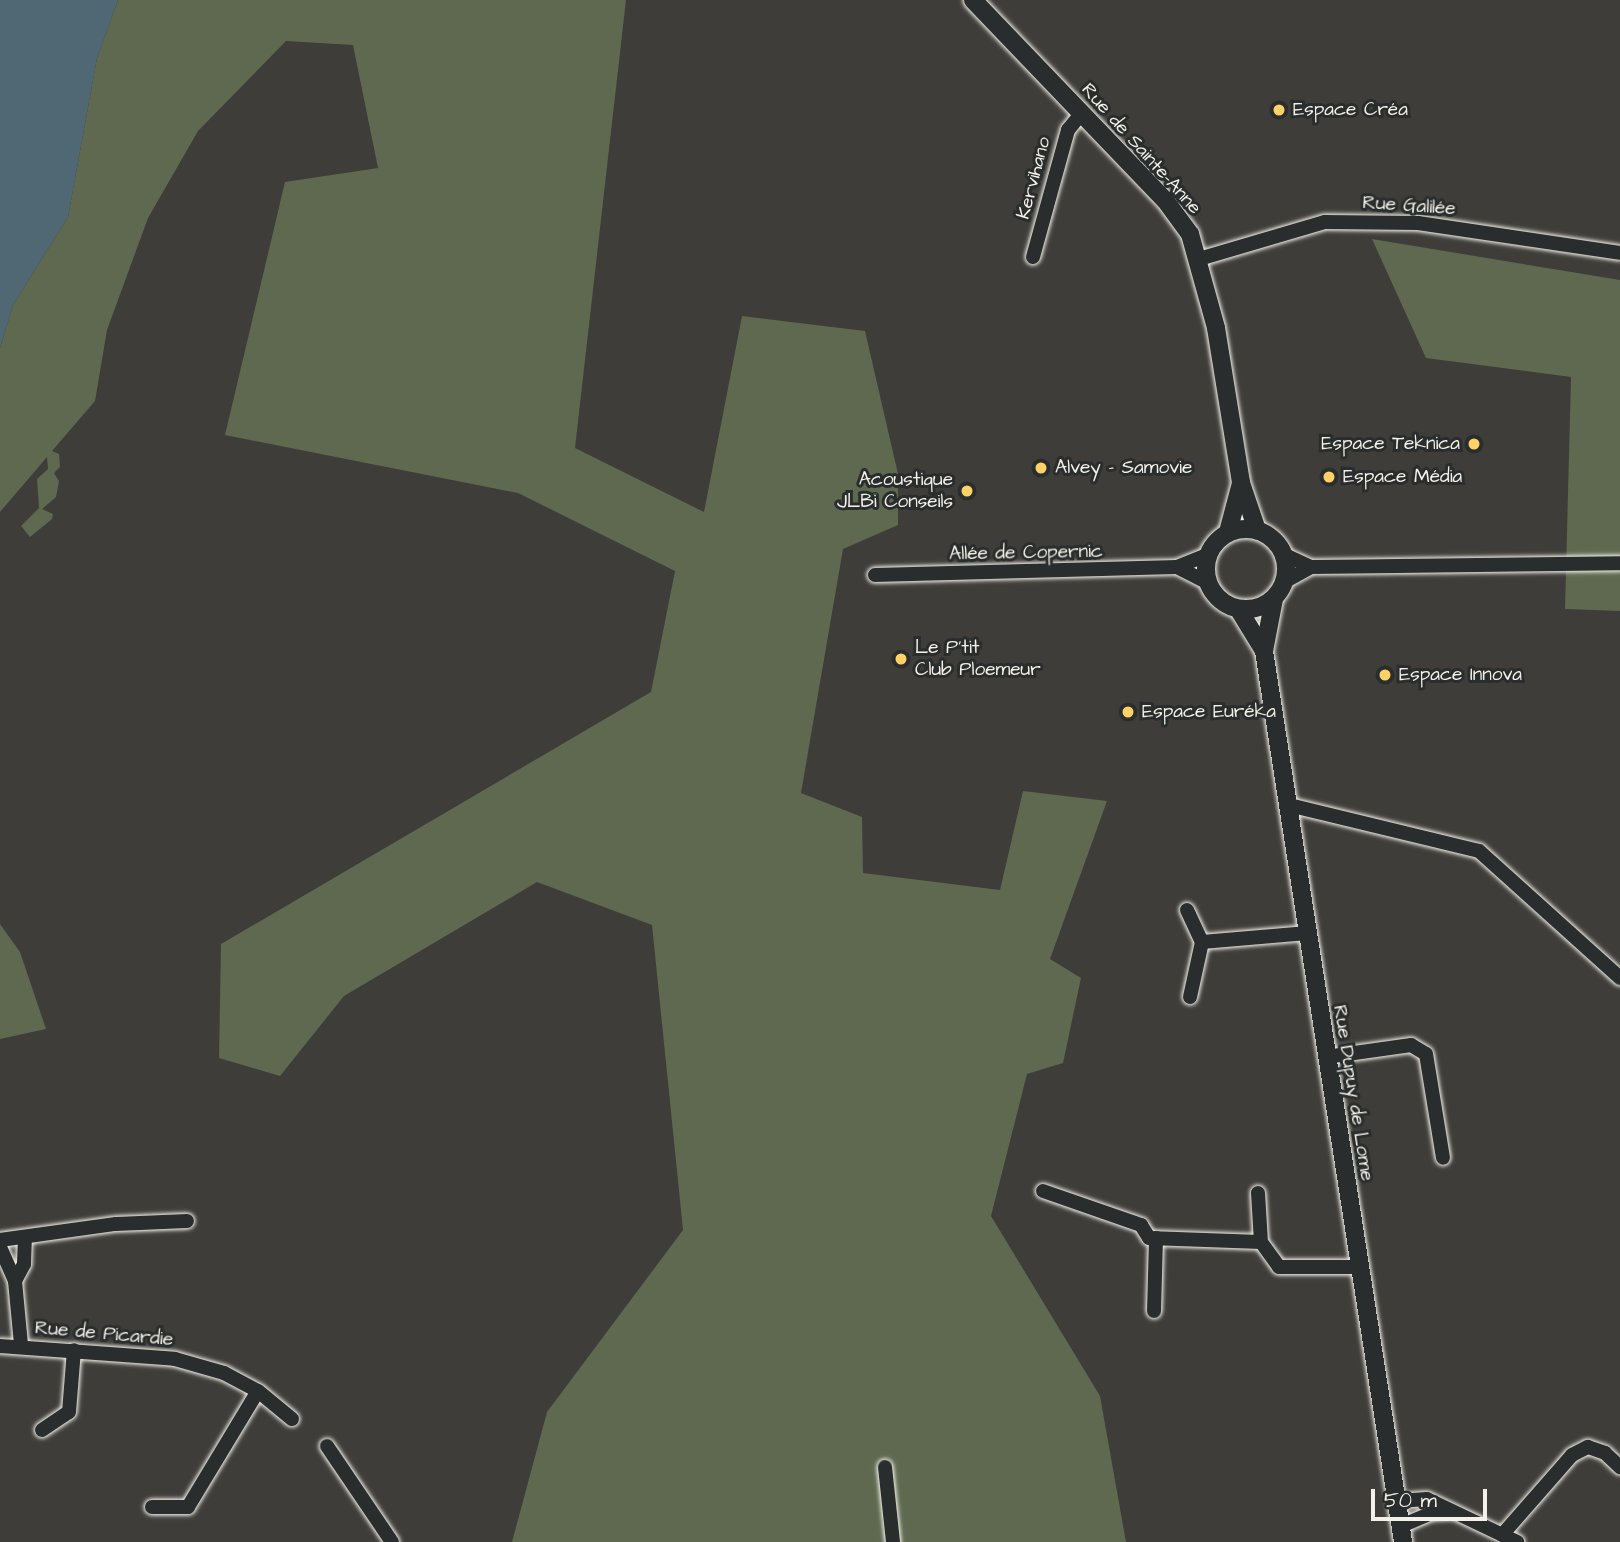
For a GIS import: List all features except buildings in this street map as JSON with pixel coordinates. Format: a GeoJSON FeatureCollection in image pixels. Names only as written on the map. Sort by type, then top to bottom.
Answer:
{"type":"FeatureCollection","features":[{"type":"Feature","properties":{"kind":"street","name":"Rue de Sainte-Anne"},"geometry":{"type":"LineString","coordinates":[[972,0],[1164,200],[1190,234],[1216,328],[1241,483],[1257,530]]}},
{"type":"Feature","properties":{"kind":"street","name":"Kervihano"},"geometry":{"type":"LineString","coordinates":[[1032,257],[1068,130],[1081,114]]}},
{"type":"Feature","properties":{"kind":"street","name":"Rue Galilée"},"geometry":{"type":"LineString","coordinates":[[1199,259],[1325,222],[1418,223],[1620,253]]}},
{"type":"Feature","properties":{"kind":"street","name":"Rue de Sainte-Anne"},"geometry":{"type":"LineString","coordinates":[[1228,532],[1241,483]]}},
{"type":"Feature","properties":{"kind":"street"},"geometry":{"type":"LineString","coordinates":[[1286,581],[1283,554],[1277,544],[1257,530],[1228,532],[1209,554],[1206,582],[1221,601],[1239,610],[1274,599],[1286,581],[1311,568],[1620,563]]}},
{"type":"Feature","properties":{"kind":"street","name":"Allée de Copernic"},"geometry":{"type":"LineString","coordinates":[[875,575],[1177,567],[1209,554]]}},
{"type":"Feature","properties":{"kind":"street"},"geometry":{"type":"LineString","coordinates":[[1283,554],[1311,568]]}},
{"type":"Feature","properties":{"kind":"street","name":"Allée de Copernic"},"geometry":{"type":"LineString","coordinates":[[1177,567],[1206,582]]}},
{"type":"Feature","properties":{"kind":"street","name":"Rue Dupuy de Lome"},"geometry":{"type":"LineString","coordinates":[[1274,599],[1264,651],[1402,1534]]}},
{"type":"Feature","properties":{"kind":"street","name":"Rue Dupuy de Lome"},"geometry":{"type":"LineString","coordinates":[[1239,610],[1264,651]]}},
{"type":"Feature","properties":{"kind":"street"},"geometry":{"type":"LineString","coordinates":[[1289,805],[1479,851],[1620,978]]}},
{"type":"Feature","properties":{"kind":"street"},"geometry":{"type":"LineString","coordinates":[[1187,910],[1202,943],[1190,997]]}},
{"type":"Feature","properties":{"kind":"street"},"geometry":{"type":"LineString","coordinates":[[1202,943],[1308,933]]}},
{"type":"Feature","properties":{"kind":"street"},"geometry":{"type":"LineString","coordinates":[[1326,1057],[1411,1045],[1426,1054],[1443,1158]]}},
{"type":"Feature","properties":{"kind":"street"},"geometry":{"type":"LineString","coordinates":[[1043,1191],[1141,1225],[1149,1238],[1261,1242]]}},
{"type":"Feature","properties":{"kind":"street"},"geometry":{"type":"LineString","coordinates":[[1258,1194],[1261,1242],[1279,1267],[1359,1267]]}},
{"type":"Feature","properties":{"kind":"street"},"geometry":{"type":"LineString","coordinates":[[0,1240],[116,1223],[187,1221]]}},
{"type":"Feature","properties":{"kind":"street"},"geometry":{"type":"LineString","coordinates":[[15,1280],[24,1264],[25,1237]]}},
{"type":"Feature","properties":{"kind":"street"},"geometry":{"type":"LineString","coordinates":[[1154,1311],[1156,1238]]}},
{"type":"Feature","properties":{"kind":"street"},"geometry":{"type":"LineString","coordinates":[[0,1247],[15,1280],[21,1345]]}},
{"type":"Feature","properties":{"kind":"street","name":"Rue de Picardie"},"geometry":{"type":"LineString","coordinates":[[0,1346],[21,1345],[175,1359],[224,1373],[258,1391],[292,1419]]}},
{"type":"Feature","properties":{"kind":"street"},"geometry":{"type":"LineString","coordinates":[[43,1430],[69,1412],[74,1350]]}},
{"type":"Feature","properties":{"kind":"street"},"geometry":{"type":"LineString","coordinates":[[152,1507],[188,1507],[258,1391]]}},
{"type":"Feature","properties":{"kind":"street"},"geometry":{"type":"LineString","coordinates":[[327,1446],[392,1542]]}},
{"type":"Feature","properties":{"kind":"street"},"geometry":{"type":"LineString","coordinates":[[1502,1535],[1572,1455],[1588,1447],[1605,1453],[1620,1467]]}},
{"type":"Feature","properties":{"kind":"street"},"geometry":{"type":"LineString","coordinates":[[885,1467],[894,1542]]}},
{"type":"Feature","properties":{"kind":"street"},"geometry":{"type":"LineString","coordinates":[[1398,1501],[1427,1499],[1517,1542]]}},
{"type":"Feature","properties":{"kind":"street"},"geometry":{"type":"LineString","coordinates":[[1402,1534],[1431,1513],[1453,1512]]}},
{"type":"Feature","properties":{"kind":"green space"},"geometry":{"type":"Polygon","coordinates":[[[118,0],[626,0],[575,448],[704,512],[742,316],[865,331],[898,474],[898,525],[843,549],[801,793],[862,817],[863,873],[1000,890],[1023,791],[1107,801],[1050,959],[1081,978],[1063,1063],[1027,1074],[991,1216],[1100,1396],[1126,1542],[512,1542],[547,1412],[683,1230],[652,925],[537,882],[344,996],[280,1076],[219,1058],[221,944],[651,692],[675,571],[518,493],[225,435],[285,182],[378,168],[353,45],[286,41],[198,131],[148,218],[107,330],[95,401],[52,451],[59,454],[60,467],[54,473],[59,481],[56,497],[42,509],[53,514],[52,519],[30,537],[21,526],[39,508],[37,479],[48,469],[47,457],[0,512],[0,348],[13,305],[68,217],[97,58],[118,0]]]}},
{"type":"Feature","properties":{"kind":"green space"},"geometry":{"type":"Polygon","coordinates":[[[1372,239],[1620,280],[1620,611],[1565,609],[1571,377],[1426,358],[1372,239]]]}},
{"type":"Feature","properties":{"kind":"green space"},"geometry":{"type":"Polygon","coordinates":[[[0,924],[20,952],[46,1029],[0,1039],[0,924]]]}},
{"type":"Feature","properties":{"kind":"water"},"geometry":{"type":"Polygon","coordinates":[[[0,0],[118,0],[97,58],[68,217],[13,305],[0,348],[0,0]]]}},
{"type":"Feature","properties":{"kind":"place","name":"Espace Créa"},"geometry":{"type":"Point","coordinates":[1279,110]}},
{"type":"Feature","properties":{"kind":"place","name":"Espace Teknica"},"geometry":{"type":"Point","coordinates":[1474,444]}},
{"type":"Feature","properties":{"kind":"place","name":"Alvey - Samovie"},"geometry":{"type":"Point","coordinates":[1041,468]}},
{"type":"Feature","properties":{"kind":"place","name":"Espace Média"},"geometry":{"type":"Point","coordinates":[1329,477]}},
{"type":"Feature","properties":{"kind":"place","name":"Acoustique JLBi Conseils"},"geometry":{"type":"Point","coordinates":[967,491]}},
{"type":"Feature","properties":{"kind":"place","name":"Le P'tit Club Ploemeur"},"geometry":{"type":"Point","coordinates":[901,659]}},
{"type":"Feature","properties":{"kind":"place","name":"Espace Innova"},"geometry":{"type":"Point","coordinates":[1385,675]}},
{"type":"Feature","properties":{"kind":"place","name":"Espace Euréka"},"geometry":{"type":"Point","coordinates":[1128,712]}}]}
